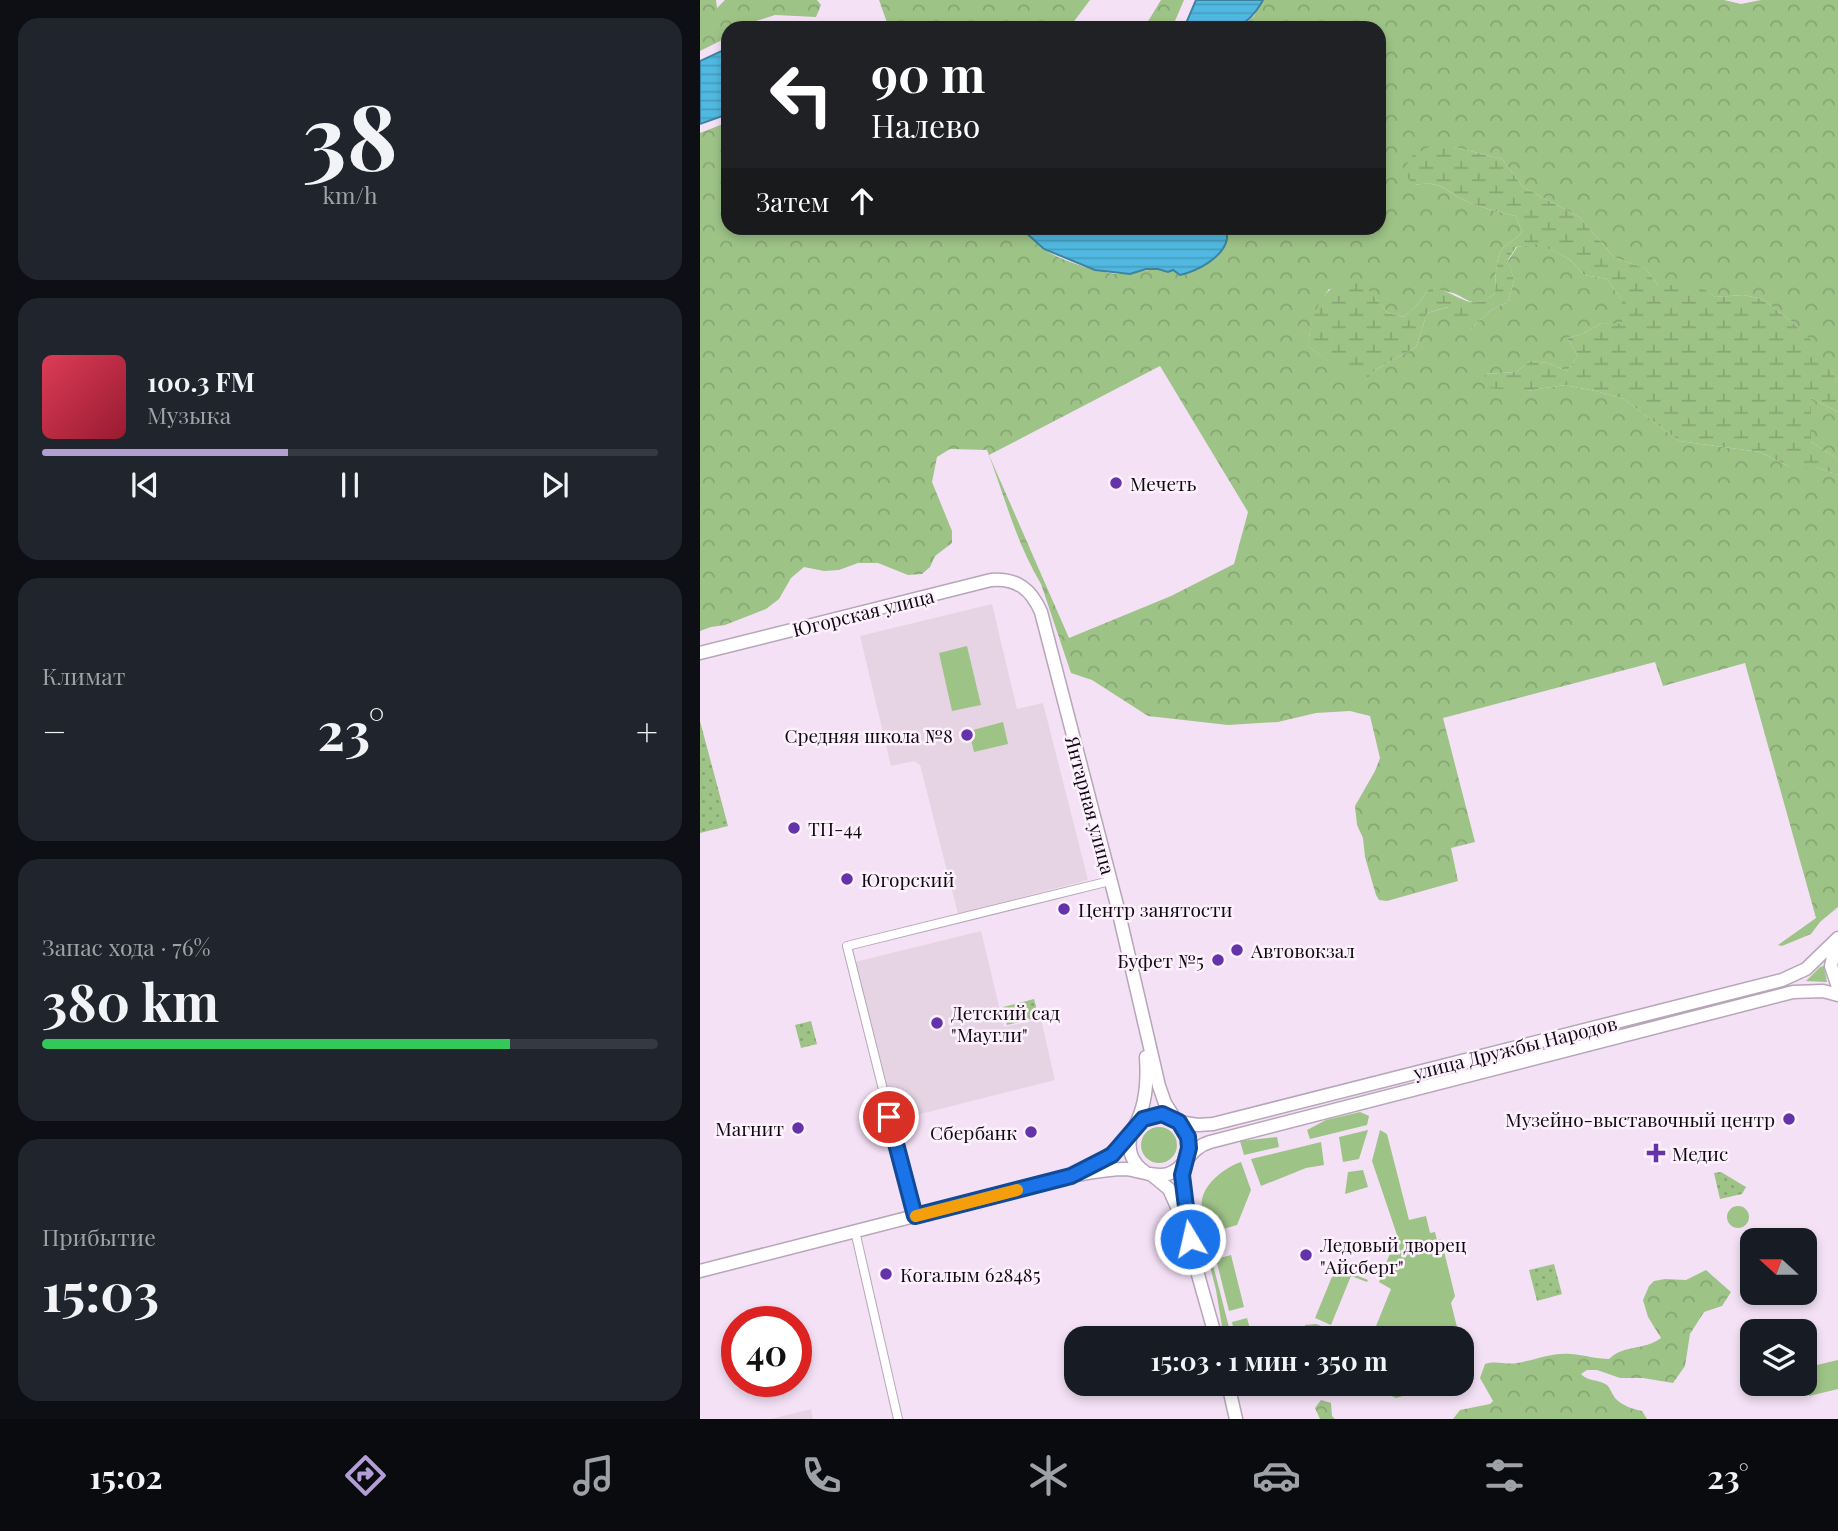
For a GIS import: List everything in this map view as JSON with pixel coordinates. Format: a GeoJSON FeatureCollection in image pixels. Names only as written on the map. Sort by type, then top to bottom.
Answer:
{"type":"FeatureCollection","features":[{"type":"Feature","properties":{"kind":"main road","name":"Югорская улица"},"geometry":{"type":"LineString","coordinates":[[700,653],[991,580],[1008,579],[1026,587]]}},
{"type":"Feature","properties":{"kind":"main road","name":"Янтарная улица"},"geometry":{"type":"LineString","coordinates":[[1026,587],[1041,612],[1110,881],[1144,1027]]}},
{"type":"Feature","properties":{"kind":"main road"},"geometry":{"type":"LineString","coordinates":[[1838,939],[1831,961],[1838,987]]}},
{"type":"Feature","properties":{"kind":"main road","name":"улица Дружбы Народов"},"geometry":{"type":"LineString","coordinates":[[1177,1120],[1198,1125],[1213,1124],[1782,980],[1806,969],[1838,939]]}},
{"type":"Feature","properties":{"kind":"main road","name":"улица Дружбы Народов"},"geometry":{"type":"LineString","coordinates":[[1186,1158],[1195,1149],[1210,1142],[1793,992],[1823,991],[1838,995]]}},
{"type":"Feature","properties":{"kind":"main road"},"geometry":{"type":"LineString","coordinates":[[1144,1027],[1162,1096],[1188,1137],[1189,1148],[1182,1185],[1190,1239],[1213,1326]]}},
{"type":"Feature","properties":{"kind":"main road"},"geometry":{"type":"LineString","coordinates":[[1144,1027],[1147,1084],[1143,1105],[1129,1143],[1132,1158],[1165,1185],[1172,1195],[1190,1239]]}},
{"type":"Feature","properties":{"kind":"main road"},"geometry":{"type":"LineString","coordinates":[[1071,1176],[1112,1155],[1143,1119],[1162,1114],[1177,1120]]}},
{"type":"Feature","properties":{"kind":"main road"},"geometry":{"type":"LineString","coordinates":[[700,1271],[1071,1176],[1117,1170],[1162,1175],[1172,1172],[1186,1158]]}},
{"type":"Feature","properties":{"kind":"main road"},"geometry":{"type":"LineString","coordinates":[[1230,1396],[1235,1419]]}},
{"type":"Feature","properties":{"kind":"street"},"geometry":{"type":"LineString","coordinates":[[915,1216],[847,946],[1110,881]]}},
{"type":"Feature","properties":{"kind":"street"},"geometry":{"type":"LineString","coordinates":[[855,1231],[898,1419]]}},
{"type":"Feature","properties":{"kind":"shaded area","name":"Средняя школа №8"},"geometry":{"type":"Polygon","coordinates":[[[992,604],[1017,709],[1043,703],[1088,880],[958,914],[920,765],[914,761],[891,766],[860,636],[992,604]]]}},
{"type":"Feature","properties":{"kind":"shaded area","name":"Детский сад \"Маугли\""},"geometry":{"type":"Polygon","coordinates":[[[981,931],[1004,1027],[1041,1019],[1055,1080],[901,1119],[898,1108],[893,1108],[855,962],[981,931]]]}},
{"type":"Feature","properties":{"kind":"shaded area"},"geometry":{"type":"Polygon","coordinates":[[[811,1409],[813,1419],[771,1419],[811,1409]]]}},
{"type":"Feature","properties":{"kind":"green space"},"geometry":{"type":"Polygon","coordinates":[[[700,0],[716,0],[717,8],[725,0],[817,0],[821,5],[816,17],[775,15],[756,21],[721,21],[721,40],[700,51],[700,0]]]}},
{"type":"Feature","properties":{"kind":"green space"},"geometry":{"type":"Polygon","coordinates":[[[879,0],[1090,0],[1074,21],[886,21],[879,0]]]}},
{"type":"Feature","properties":{"kind":"green space"},"geometry":{"type":"Polygon","coordinates":[[[1161,0],[1184,0],[1175,21],[1148,21],[1161,0]]]}},
{"type":"Feature","properties":{"kind":"green space"},"geometry":{"type":"Polygon","coordinates":[[[1263,0],[1724,0],[1741,4],[1761,0],[1838,0],[1838,382],[1813,343],[1791,321],[1762,299],[1744,295],[1715,297],[1698,285],[1658,285],[1645,268],[1615,258],[1579,217],[1523,187],[1502,159],[1454,147],[1414,185],[1438,185],[1472,203],[1516,216],[1522,232],[1501,252],[1496,269],[1495,293],[1478,303],[1453,293],[1429,289],[1404,317],[1388,313],[1375,298],[1329,289],[1314,316],[1309,339],[1309,347],[1362,384],[1375,370],[1416,347],[1427,313],[1449,307],[1471,329],[1491,310],[1508,302],[1514,280],[1508,261],[1517,247],[1538,243],[1569,259],[1584,275],[1607,279],[1622,300],[1622,325],[1602,323],[1582,334],[1567,338],[1578,356],[1567,371],[1548,363],[1530,361],[1516,372],[1485,374],[1527,391],[1564,385],[1624,399],[1679,441],[1760,452],[1790,467],[1816,467],[1838,475],[1838,907],[1820,922],[1811,934],[1782,946],[1778,945],[1816,918],[1745,663],[1663,686],[1655,662],[1443,718],[1475,842],[1451,848],[1458,881],[1387,901],[1379,900],[1365,857],[1355,806],[1380,758],[1370,716],[1350,711],[1316,713],[1278,722],[1228,725],[1148,716],[1092,680],[1071,673],[1041,584],[1017,535],[987,450],[950,449],[937,457],[932,482],[952,531],[952,543],[935,556],[930,567],[922,574],[908,575],[878,563],[858,563],[839,570],[824,571],[804,567],[791,578],[779,599],[766,609],[725,625],[700,631],[700,133],[721,125],[721,235],[1028,235],[1057,256],[1109,273],[1124,274],[1153,270],[1190,272],[1216,255],[1226,235],[1386,235],[1386,21],[1248,21],[1263,0]],[[1160,366],[989,455],[1069,638],[1171,596],[1234,564],[1248,512],[1160,366]]]}},
{"type":"Feature","properties":{"kind":"green space"},"geometry":{"type":"Polygon","coordinates":[[[1429,147],[1454,147],[1502,159],[1523,187],[1579,217],[1615,258],[1645,268],[1658,285],[1699,285],[1715,297],[1744,295],[1762,299],[1791,321],[1814,343],[1838,382],[1838,412],[1811,398],[1811,442],[1838,459],[1838,475],[1816,467],[1790,467],[1760,452],[1679,441],[1624,399],[1596,391],[1564,385],[1527,391],[1488,388],[1484,374],[1516,372],[1530,361],[1548,363],[1567,371],[1578,356],[1567,338],[1582,334],[1602,323],[1622,324],[1622,300],[1607,279],[1584,275],[1569,259],[1539,244],[1516,247],[1508,260],[1514,280],[1508,302],[1491,310],[1471,329],[1454,328],[1448,307],[1427,313],[1416,347],[1375,370],[1362,385],[1309,347],[1311,324],[1320,302],[1327,292],[1346,280],[1358,278],[1388,313],[1404,317],[1429,289],[1447,292],[1470,302],[1486,300],[1495,293],[1496,269],[1501,252],[1522,232],[1516,216],[1472,203],[1438,185],[1414,185],[1407,177],[1408,158],[1429,147]]]}},
{"type":"Feature","properties":{"kind":"green space"},"geometry":{"type":"Polygon","coordinates":[[[1811,398],[1838,412],[1838,459],[1811,442],[1811,398]]]}},
{"type":"Feature","properties":{"kind":"green space"},"geometry":{"type":"Polygon","coordinates":[[[967,646],[981,705],[952,711],[939,653],[967,646]]]}},
{"type":"Feature","properties":{"kind":"green space"},"geometry":{"type":"Polygon","coordinates":[[[700,721],[728,826],[700,833],[700,721]]]}},
{"type":"Feature","properties":{"kind":"green space"},"geometry":{"type":"Polygon","coordinates":[[[1003,722],[1008,744],[974,752],[969,731],[1003,722]]]}},
{"type":"Feature","properties":{"kind":"green space"},"geometry":{"type":"Polygon","coordinates":[[[1824,966],[1827,982],[1806,981],[1820,967],[1824,966]]]}},
{"type":"Feature","properties":{"kind":"green space"},"geometry":{"type":"Polygon","coordinates":[[[1034,999],[1039,1017],[1007,1025],[1003,1007],[1034,999]]]}},
{"type":"Feature","properties":{"kind":"green space"},"geometry":{"type":"Polygon","coordinates":[[[811,1021],[817,1044],[801,1048],[795,1025],[811,1021]]]}},
{"type":"Feature","properties":{"kind":"green space"},"geometry":{"type":"Polygon","coordinates":[[[1360,1112],[1369,1116],[1367,1125],[1310,1139],[1307,1130],[1326,1120],[1360,1112]]]}},
{"type":"Feature","properties":{"kind":"green space"},"geometry":{"type":"Polygon","coordinates":[[[1159,1127],[1172,1132],[1177,1145],[1172,1158],[1159,1163],[1146,1158],[1141,1145],[1146,1132],[1159,1127]]]}},
{"type":"Feature","properties":{"kind":"green space"},"geometry":{"type":"Polygon","coordinates":[[[1368,1130],[1359,1159],[1343,1162],[1339,1137],[1368,1130]]]}},
{"type":"Feature","properties":{"kind":"green space"},"geometry":{"type":"Polygon","coordinates":[[[1380,1130],[1387,1134],[1409,1220],[1426,1216],[1430,1233],[1435,1232],[1437,1240],[1441,1239],[1455,1296],[1451,1303],[1457,1326],[1376,1326],[1391,1289],[1379,1282],[1397,1235],[1372,1161],[1380,1130]]]}},
{"type":"Feature","properties":{"kind":"green space"},"geometry":{"type":"Polygon","coordinates":[[[1277,1137],[1279,1147],[1244,1155],[1240,1141],[1277,1137]]]}},
{"type":"Feature","properties":{"kind":"green space"},"geometry":{"type":"Polygon","coordinates":[[[1321,1142],[1324,1165],[1306,1168],[1261,1186],[1251,1159],[1321,1142]]]}},
{"type":"Feature","properties":{"kind":"green space"},"geometry":{"type":"Polygon","coordinates":[[[1241,1162],[1251,1190],[1237,1225],[1209,1233],[1202,1208],[1204,1193],[1217,1176],[1241,1162]]]}},
{"type":"Feature","properties":{"kind":"green space"},"geometry":{"type":"Polygon","coordinates":[[[1363,1170],[1368,1187],[1345,1194],[1348,1172],[1363,1170]]]}},
{"type":"Feature","properties":{"kind":"green space"},"geometry":{"type":"Polygon","coordinates":[[[1721,1172],[1746,1187],[1742,1194],[1720,1199],[1714,1173],[1721,1172]]]}},
{"type":"Feature","properties":{"kind":"green space"},"geometry":{"type":"Polygon","coordinates":[[[1738,1206],[1746,1209],[1749,1217],[1746,1225],[1738,1228],[1730,1225],[1727,1217],[1730,1209],[1738,1206]]]}},
{"type":"Feature","properties":{"kind":"green space"},"geometry":{"type":"Polygon","coordinates":[[[1200,1214],[1229,1326],[1222,1326],[1216,1290],[1197,1215],[1200,1214]]]}},
{"type":"Feature","properties":{"kind":"green space"},"geometry":{"type":"Polygon","coordinates":[[[1231,1255],[1244,1307],[1229,1311],[1216,1259],[1231,1255]]]}},
{"type":"Feature","properties":{"kind":"green space"},"geometry":{"type":"Polygon","coordinates":[[[1554,1264],[1562,1294],[1537,1301],[1529,1270],[1554,1264]]]}},
{"type":"Feature","properties":{"kind":"green space"},"geometry":{"type":"Polygon","coordinates":[[[1336,1267],[1368,1280],[1367,1282],[1351,1276],[1331,1325],[1315,1318],[1336,1267]]]}},
{"type":"Feature","properties":{"kind":"green space"},"geometry":{"type":"Polygon","coordinates":[[[1706,1270],[1731,1292],[1722,1306],[1704,1312],[1690,1334],[1685,1366],[1673,1383],[1643,1378],[1620,1378],[1597,1370],[1587,1370],[1581,1374],[1607,1385],[1619,1401],[1642,1411],[1647,1419],[1453,1419],[1460,1410],[1490,1404],[1493,1401],[1480,1378],[1485,1364],[1517,1363],[1564,1354],[1609,1359],[1621,1351],[1648,1345],[1661,1338],[1648,1317],[1643,1300],[1649,1286],[1654,1281],[1665,1279],[1686,1280],[1706,1270]]]}},
{"type":"Feature","properties":{"kind":"green space"},"geometry":{"type":"Polygon","coordinates":[[[1247,1318],[1249,1326],[1233,1326],[1232,1322],[1247,1318]]]}},
{"type":"Feature","properties":{"kind":"green space"},"geometry":{"type":"Polygon","coordinates":[[[1838,1360],[1838,1389],[1817,1394],[1817,1365],[1838,1360]]]}},
{"type":"Feature","properties":{"kind":"green space"},"geometry":{"type":"Polygon","coordinates":[[[1321,1400],[1331,1403],[1332,1416],[1335,1419],[1320,1419],[1315,1408],[1321,1400]]]}},
{"type":"Feature","properties":{"kind":"water"},"geometry":{"type":"Polygon","coordinates":[[[1196,0],[1263,0],[1246,21],[1187,21],[1196,0]]]}},
{"type":"Feature","properties":{"kind":"water"},"geometry":{"type":"Polygon","coordinates":[[[721,51],[721,116],[700,124],[700,61],[721,51]]]}},
{"type":"Feature","properties":{"kind":"water"},"geometry":{"type":"Polygon","coordinates":[[[1028,235],[1227,235],[1225,246],[1215,258],[1180,275],[1173,270],[1168,272],[1158,269],[1146,269],[1130,274],[1095,270],[1044,249],[1028,235]]]}},
{"type":"Feature","properties":{"kind":"slow traffic"},"geometry":{"type":"LineString","coordinates":[[916,1216],[1017,1190]]}},
{"type":"Feature","properties":{"kind":"place","name":"Мечеть"},"geometry":{"type":"Point","coordinates":[1116,483]}},
{"type":"Feature","properties":{"kind":"place","name":"Средняя школа №8"},"geometry":{"type":"Point","coordinates":[967,735]}},
{"type":"Feature","properties":{"kind":"place","name":"ТП-44"},"geometry":{"type":"Point","coordinates":[794,828]}},
{"type":"Feature","properties":{"kind":"place","name":"Югорский"},"geometry":{"type":"Point","coordinates":[847,879]}},
{"type":"Feature","properties":{"kind":"place","name":"Центр занятости"},"geometry":{"type":"Point","coordinates":[1064,909]}},
{"type":"Feature","properties":{"kind":"place","name":"Автовокзал"},"geometry":{"type":"Point","coordinates":[1237,950]}},
{"type":"Feature","properties":{"kind":"place","name":"Буфет №5"},"geometry":{"type":"Point","coordinates":[1218,960]}},
{"type":"Feature","properties":{"kind":"place","name":"Детский сад \"Маугли\""},"geometry":{"type":"Point","coordinates":[937,1023]}},
{"type":"Feature","properties":{"kind":"place","name":"Музейно-выставочный центр"},"geometry":{"type":"Point","coordinates":[1789,1119]}},
{"type":"Feature","properties":{"kind":"place","name":"Магнит"},"geometry":{"type":"Point","coordinates":[798,1128]}},
{"type":"Feature","properties":{"kind":"place","name":"Сбербанк"},"geometry":{"type":"Point","coordinates":[1031,1132]}},
{"type":"Feature","properties":{"kind":"place","name":"Медис"},"geometry":{"type":"Point","coordinates":[1656,1153]}},
{"type":"Feature","properties":{"kind":"place","name":"Ледовый дворец \"Айсберг\""},"geometry":{"type":"Point","coordinates":[1306,1255]}},
{"type":"Feature","properties":{"kind":"place","name":"Когалым 628485"},"geometry":{"type":"Point","coordinates":[886,1274]}},
{"type":"Feature","properties":{"kind":"route"},"geometry":{"type":"LineString","coordinates":[[889,1117],[915,1216],[1071,1176],[1112,1155],[1143,1119],[1157,1114],[1171,1117],[1185,1129],[1189,1142],[1182,1175],[1190,1239]]}}]}
